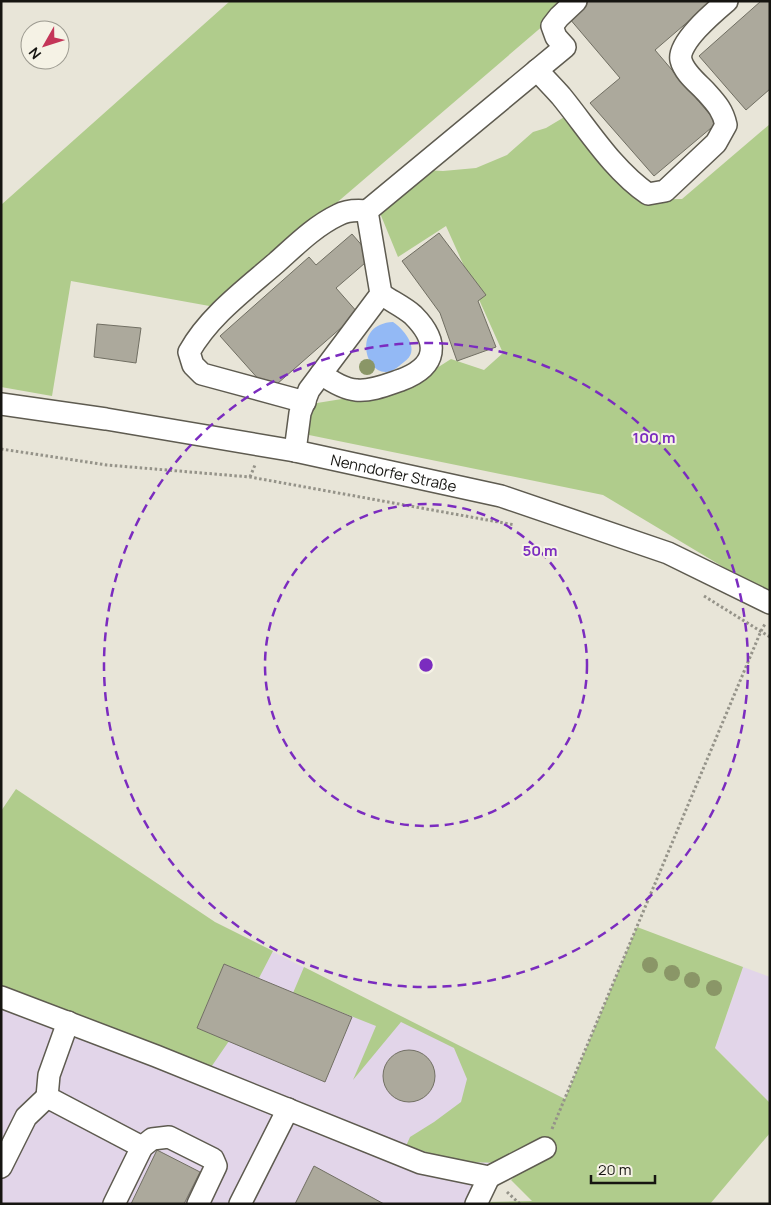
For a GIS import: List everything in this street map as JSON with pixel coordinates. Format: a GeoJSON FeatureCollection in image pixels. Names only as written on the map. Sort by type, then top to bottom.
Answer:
{"type":"FeatureCollection","features":[{"type":"Feature","properties":{"kind":"street"},"geometry":{"type":"LineString","coordinates":[[305,402],[202,374],[193,365],[189,352],[199,335],[240,294],[316,228],[338,214],[351,210],[368,211],[565,47],[556,37],[552,26],[576,1]]}},
{"type":"Feature","properties":{"kind":"street"},"geometry":{"type":"LineString","coordinates":[[537,70],[560,94],[632,183],[648,194],[665,191],[716,143],[726,125],[724,113],[686,70],[681,60],[683,47],[704,22],[726,1]]}},
{"type":"Feature","properties":{"kind":"street"},"geometry":{"type":"LineString","coordinates":[[295,451],[300,413],[309,390],[381,294],[368,211]]}},
{"type":"Feature","properties":{"kind":"street"},"geometry":{"type":"LineString","coordinates":[[321,374],[336,384],[356,390],[384,386],[410,376],[427,364],[432,354],[431,342],[424,328],[412,314],[381,294]]}},
{"type":"Feature","properties":{"kind":"street","name":"Nenndorfer Straße"},"geometry":{"type":"LineString","coordinates":[[1,404],[106,419],[295,451],[500,496],[668,553],[770,603]]}},
{"type":"Feature","properties":{"kind":"street"},"geometry":{"type":"LineString","coordinates":[[1,997],[421,1163],[489,1177]]}},
{"type":"Feature","properties":{"kind":"street"},"geometry":{"type":"LineString","coordinates":[[1,1167],[26,1117],[47,1096],[49,1075],[68,1022]]}},
{"type":"Feature","properties":{"kind":"street"},"geometry":{"type":"LineString","coordinates":[[47,1096],[142,1147]]}},
{"type":"Feature","properties":{"kind":"street"},"geometry":{"type":"LineString","coordinates":[[240,1204],[288,1109]]}},
{"type":"Feature","properties":{"kind":"street"},"geometry":{"type":"LineString","coordinates":[[114,1204],[142,1147],[152,1140],[168,1138],[213,1159],[216,1166],[198,1204]]}},
{"type":"Feature","properties":{"kind":"street"},"geometry":{"type":"LineString","coordinates":[[476,1204],[489,1177],[545,1148]]}},
{"type":"Feature","properties":{"kind":"path"},"geometry":{"type":"LineString","coordinates":[[1,449],[107,465],[250,477],[516,525]]}},
{"type":"Feature","properties":{"kind":"path"},"geometry":{"type":"LineString","coordinates":[[697,592],[770,638]]}},
{"type":"Feature","properties":{"kind":"path"},"geometry":{"type":"LineString","coordinates":[[545,1148],[761,632],[770,617]]}},
{"type":"Feature","properties":{"kind":"shaded area"},"geometry":{"type":"Polygon","coordinates":[[[224,927],[565,1099],[489,1177],[476,1204],[1,1204],[1,997],[224,927]]]}},
{"type":"Feature","properties":{"kind":"shaded area"},"geometry":{"type":"Polygon","coordinates":[[[743,967],[770,977],[770,1103],[715,1048],[743,967]]]}},
{"type":"Feature","properties":{"kind":"green space"},"geometry":{"type":"Polygon","coordinates":[[[230,1],[572,1],[215,307],[71,281],[52,396],[1,387],[1,205],[230,1]]]}},
{"type":"Feature","properties":{"kind":"green space"},"geometry":{"type":"Polygon","coordinates":[[[566,116],[638,200],[682,199],[770,124],[770,592],[745,580],[603,495],[309,435],[307,413],[317,403],[404,389],[451,359],[484,370],[503,353],[446,226],[398,257],[375,201],[424,170],[443,171],[476,168],[507,155],[533,132],[546,128],[566,116]]]}},
{"type":"Feature","properties":{"kind":"green space"},"geometry":{"type":"Polygon","coordinates":[[[16,789],[215,922],[273,951],[259,978],[224,964],[197,1028],[229,1041],[205,1076],[1,997],[1,811],[16,789]]]}},
{"type":"Feature","properties":{"kind":"green space"},"geometry":{"type":"Polygon","coordinates":[[[637,927],[743,967],[715,1048],[770,1103],[770,1133],[710,1204],[486,1204],[487,1202],[532,1201],[511,1180],[544,1149],[506,1163],[460,1162],[406,1146],[410,1137],[461,1102],[467,1079],[454,1048],[401,1022],[353,1080],[376,1026],[293,993],[304,967],[565,1099],[637,927]]]}},
{"type":"Feature","properties":{"kind":"water"},"geometry":{"type":"Polygon","coordinates":[[[393,322],[403,330],[410,341],[411,352],[409,357],[396,369],[382,372],[369,360],[366,351],[367,341],[371,332],[380,325],[393,322]]]}},
{"type":"Feature","properties":{"kind":"building"},"geometry":{"type":"Polygon","coordinates":[[[589,1],[712,1],[655,50],[717,123],[654,176],[590,103],[620,78],[569,18],[589,1]]]}},
{"type":"Feature","properties":{"kind":"building"},"geometry":{"type":"Polygon","coordinates":[[[761,1],[770,1],[770,89],[746,110],[699,56],[761,1]]]}},
{"type":"Feature","properties":{"kind":"building"},"geometry":{"type":"Polygon","coordinates":[[[439,233],[486,295],[478,301],[496,347],[457,361],[440,313],[402,261],[439,233]]]}},
{"type":"Feature","properties":{"kind":"building"},"geometry":{"type":"Polygon","coordinates":[[[352,234],[372,257],[336,288],[358,313],[269,391],[220,336],[309,257],[316,265],[352,234]]]}},
{"type":"Feature","properties":{"kind":"building"},"geometry":{"type":"Polygon","coordinates":[[[97,324],[141,328],[136,363],[94,357],[97,324]]]}},
{"type":"Feature","properties":{"kind":"building"},"geometry":{"type":"Polygon","coordinates":[[[224,964],[352,1017],[325,1082],[197,1028],[224,964]]]}},
{"type":"Feature","properties":{"kind":"building"},"geometry":{"type":"Polygon","coordinates":[[[409,1050],[423,1054],[431,1062],[435,1076],[431,1090],[423,1098],[409,1102],[395,1098],[387,1090],[383,1076],[387,1062],[395,1054],[409,1050]]]}},
{"type":"Feature","properties":{"kind":"building"},"geometry":{"type":"Polygon","coordinates":[[[157,1150],[200,1172],[184,1204],[131,1204],[157,1150]]]}},
{"type":"Feature","properties":{"kind":"building"},"geometry":{"type":"Polygon","coordinates":[[[314,1166],[373,1198],[384,1204],[295,1204],[314,1166]]]}}]}
